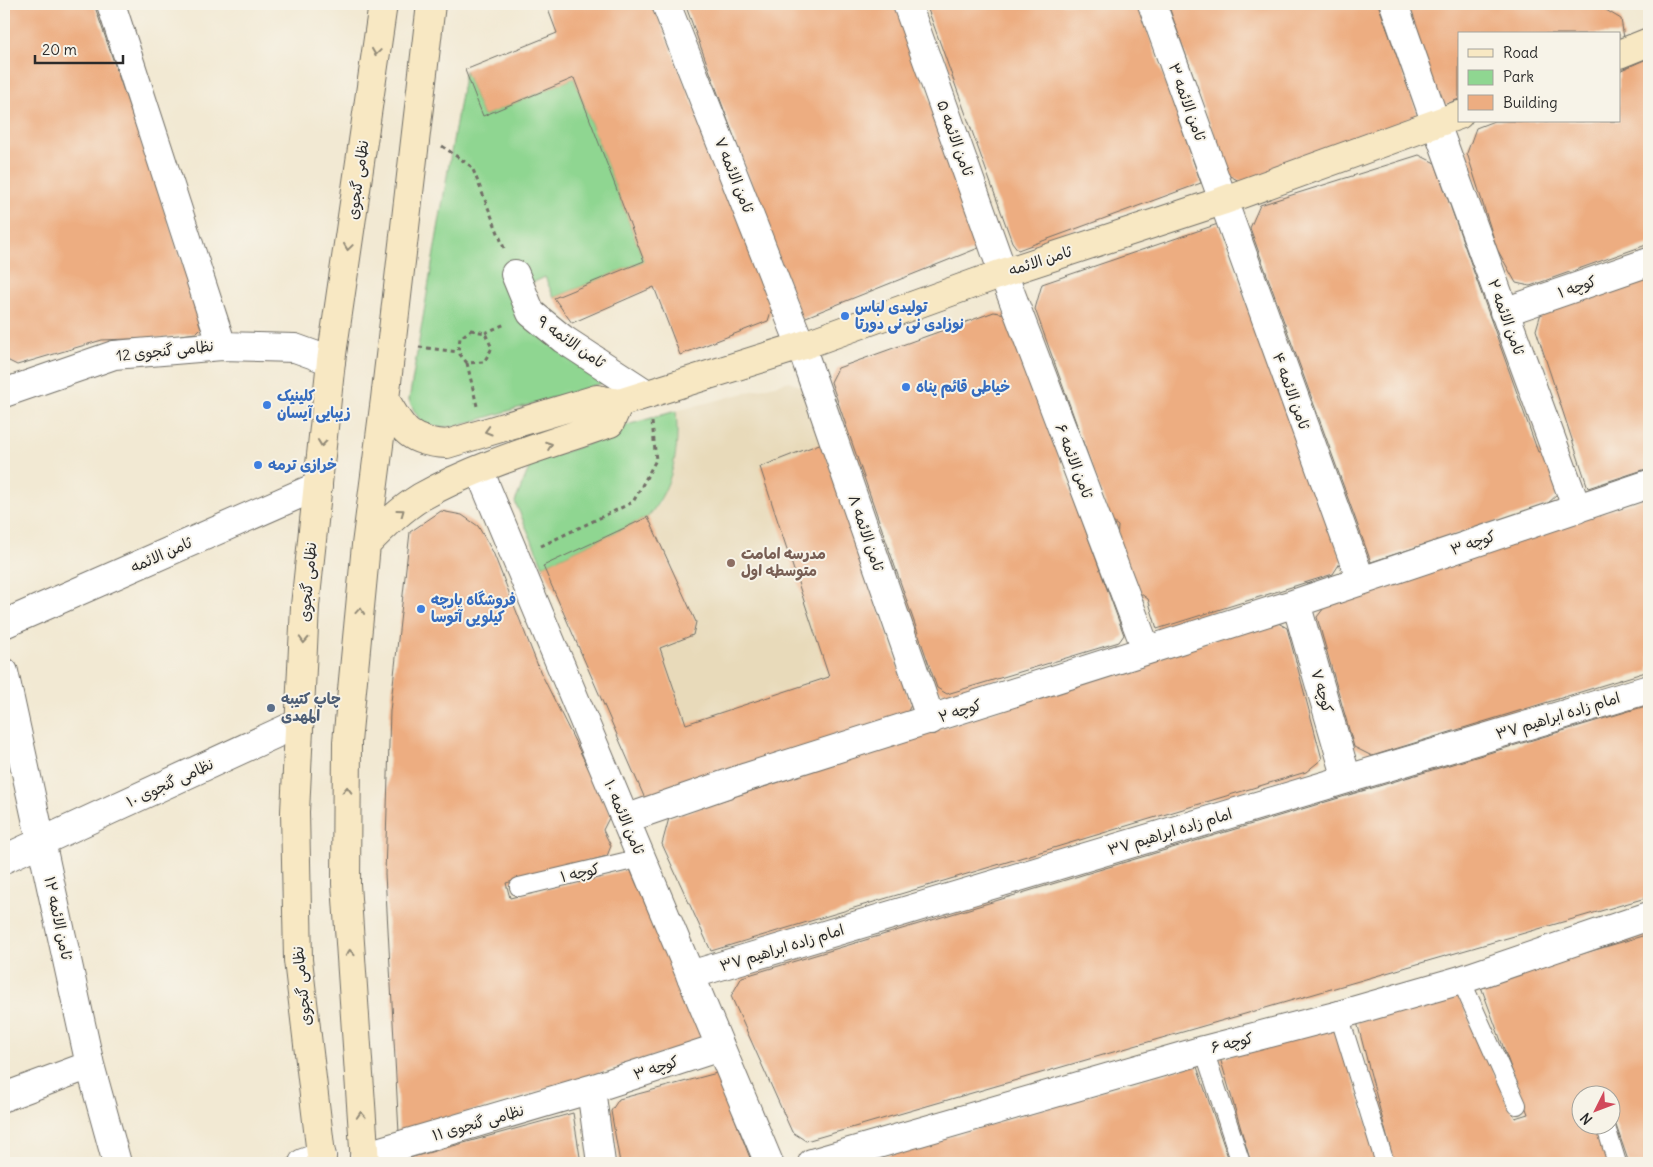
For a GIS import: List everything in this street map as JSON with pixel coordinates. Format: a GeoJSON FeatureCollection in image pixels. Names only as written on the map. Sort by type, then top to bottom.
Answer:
{"type":"FeatureCollection","features":[{"type":"Feature","properties":{"kind":"street"},"geometry":{"type":"LineString","coordinates":[[110,4],[222,346]]}},
{"type":"Feature","properties":{"kind":"street","name":"نظامی گنجوی"},"geometry":{"type":"LineString","coordinates":[[315,1161],[298,960],[295,812],[305,606],[331,361],[384,4]]}},
{"type":"Feature","properties":{"kind":"street"},"geometry":{"type":"LineString","coordinates":[[364,1160],[346,884],[347,742],[366,545],[392,344],[431,4]]}},
{"type":"Feature","properties":{"kind":"street","name":"ثامن الائمه ۷"},"geometry":{"type":"LineString","coordinates":[[666,4],[801,346]]}},
{"type":"Feature","properties":{"kind":"street","name":"ثامن الائمه ۵"},"geometry":{"type":"LineString","coordinates":[[907,4],[1003,273]]}},
{"type":"Feature","properties":{"kind":"street","name":"ثامن الائمه ۳"},"geometry":{"type":"LineString","coordinates":[[1152,4],[1222,201]]}},
{"type":"Feature","properties":{"kind":"street","name":"ثامن الائمه ۲"},"geometry":{"type":"LineString","coordinates":[[1394,4],[1447,120],[1504,312],[1576,509]]}},
{"type":"Feature","properties":{"kind":"street"},"geometry":{"type":"LineString","coordinates":[[1620,54],[1649,42]]}},
{"type":"Feature","properties":{"kind":"street","name":"ثامن الائمه"},"geometry":{"type":"LineString","coordinates":[[619,403],[801,346],[1003,273],[1222,201],[1447,120]]}},
{"type":"Feature","properties":{"kind":"street","name":"ثامن الائمه ۴"},"geometry":{"type":"LineString","coordinates":[[1222,201],[1361,581]]}},
{"type":"Feature","properties":{"kind":"street","name":"کوچه ۱"},"geometry":{"type":"LineString","coordinates":[[1504,312],[1649,262]]}},
{"type":"Feature","properties":{"kind":"street","name":"ثامن الائمه ۶"},"geometry":{"type":"LineString","coordinates":[[1003,273],[1146,649]]}},
{"type":"Feature","properties":{"kind":"street","name":"ثامن الائمه ۹"},"geometry":{"type":"LineString","coordinates":[[515,274],[531,313],[563,339],[647,394]]}},
{"type":"Feature","properties":{"kind":"street","name":"نظامی گنجوی 12"},"geometry":{"type":"LineString","coordinates":[[4,393],[114,355],[222,346],[294,348],[331,361]]}},
{"type":"Feature","properties":{"kind":"street","name":"ثامن الائمه ۸"},"geometry":{"type":"LineString","coordinates":[[801,346],[931,720]]}},
{"type":"Feature","properties":{"kind":"street"},"geometry":{"type":"LineString","coordinates":[[366,545],[392,518],[421,497],[478,470],[610,422],[619,403],[597,399],[447,444],[425,442],[402,429],[385,399]]}},
{"type":"Feature","properties":{"kind":"street","name":"ثامن الائمه ۱۰"},"geometry":{"type":"LineString","coordinates":[[478,470],[769,1163]]}},
{"type":"Feature","properties":{"kind":"street","name":"کوچه ۳"},"geometry":{"type":"LineString","coordinates":[[1296,603],[1649,484]]}},
{"type":"Feature","properties":{"kind":"street","name":"ثامن الائمه"},"geometry":{"type":"LineString","coordinates":[[4,624],[318,486]]}},
{"type":"Feature","properties":{"kind":"street","name":"کوچه ۲"},"geometry":{"type":"LineString","coordinates":[[625,819],[746,777],[1296,603]]}},
{"type":"Feature","properties":{"kind":"street","name":"کوچه ۷"},"geometry":{"type":"LineString","coordinates":[[1296,603],[1347,779]]}},
{"type":"Feature","properties":{"kind":"street","name":"ثامن الائمه ۱۲"},"geometry":{"type":"LineString","coordinates":[[4,672],[90,1065],[117,1163]]}},
{"type":"Feature","properties":{"kind":"street","name":"امام زاده ابراهیم ۳۷"},"geometry":{"type":"LineString","coordinates":[[690,975],[1649,688]]}},
{"type":"Feature","properties":{"kind":"street","name":"نظامی گنجوی ۱۰"},"geometry":{"type":"LineString","coordinates":[[4,860],[300,723]]}},
{"type":"Feature","properties":{"kind":"street","name":"کوچه ۶"},"geometry":{"type":"LineString","coordinates":[[812,1163],[1204,1050],[1339,1015],[1461,980],[1649,916]]}},
{"type":"Feature","properties":{"kind":"street","name":"کوچه ۳"},"geometry":{"type":"LineString","coordinates":[[592,1089],[720,1047]]}},
{"type":"Feature","properties":{"kind":"street"},"geometry":{"type":"LineString","coordinates":[[4,1097],[90,1065]]}},
{"type":"Feature","properties":{"kind":"street"},"geometry":{"type":"LineString","coordinates":[[592,1089],[601,1163]]}},
{"type":"Feature","properties":{"kind":"street","name":"نظامی گنجوی ۱۱"},"geometry":{"type":"LineString","coordinates":[[364,1160],[592,1089]]}},
{"type":"Feature","properties":{"kind":"lane","name":"کوچه ۱"},"geometry":{"type":"LineString","coordinates":[[519,887],[641,858]]}},
{"type":"Feature","properties":{"kind":"lane"},"geometry":{"type":"LineString","coordinates":[[1461,980],[1517,1105]]}},
{"type":"Feature","properties":{"kind":"lane"},"geometry":{"type":"LineString","coordinates":[[1339,1015],[1385,1163]]}},
{"type":"Feature","properties":{"kind":"lane"},"geometry":{"type":"LineString","coordinates":[[1204,1050],[1241,1163]]}},
{"type":"Feature","properties":{"kind":"lane"},"geometry":{"type":"LineString","coordinates":[[1608,1134],[1617,1163]]}},
{"type":"Feature","properties":{"kind":"path"},"geometry":{"type":"LineString","coordinates":[[417,129],[472,167],[515,274]]}},
{"type":"Feature","properties":{"kind":"path"},"geometry":{"type":"LineString","coordinates":[[458,352],[460,338],[471,330],[485,333],[492,348],[484,362],[467,363]]}},
{"type":"Feature","properties":{"kind":"path"},"geometry":{"type":"LineString","coordinates":[[392,344],[458,352],[467,363],[484,432]]}},
{"type":"Feature","properties":{"kind":"path"},"geometry":{"type":"LineString","coordinates":[[516,559],[633,502],[656,460],[647,394]]}},
{"type":"Feature","properties":{"kind":"shaded area","name":"مدرسه امامت متوسطه اول"},"geometry":{"type":"Polygon","coordinates":[[[790,381],[804,389],[822,443],[761,467],[829,677],[686,724],[660,648],[693,635],[696,622],[648,517],[660,503],[676,452],[678,430],[676,411],[790,381]]]}},
{"type":"Feature","properties":{"kind":"green space"},"geometry":{"type":"Polygon","coordinates":[[[465,70],[483,116],[574,78],[644,261],[554,298],[545,277],[526,286],[533,309],[619,378],[458,426],[440,427],[427,425],[422,421],[409,400],[465,70]]]}},
{"type":"Feature","properties":{"kind":"green space"},"geometry":{"type":"Polygon","coordinates":[[[676,411],[677,440],[673,467],[657,505],[648,517],[543,566],[515,502],[531,463],[615,435],[627,425],[676,411]]]}},
{"type":"Feature","properties":{"kind":"building"},"geometry":{"type":"Polygon","coordinates":[[[4,4],[94,4],[204,325],[196,333],[159,338],[102,340],[17,365],[7,360],[4,350],[4,4]]]}},
{"type":"Feature","properties":{"kind":"building"},"geometry":{"type":"Polygon","coordinates":[[[546,4],[653,4],[773,305],[768,321],[680,355],[654,287],[572,323],[554,298],[644,261],[574,78],[483,116],[465,70],[557,33],[546,4]]]}},
{"type":"Feature","properties":{"kind":"building"},"geometry":{"type":"Polygon","coordinates":[[[685,4],[896,4],[981,247],[801,319],[685,4]]]}},
{"type":"Feature","properties":{"kind":"building"},"geometry":{"type":"Polygon","coordinates":[[[926,4],[1138,4],[1201,183],[1018,250],[1012,242],[926,4]]]}},
{"type":"Feature","properties":{"kind":"building"},"geometry":{"type":"Polygon","coordinates":[[[1168,4],[1378,4],[1418,115],[1243,183],[1228,175],[1168,4]]]}},
{"type":"Feature","properties":{"kind":"building"},"geometry":{"type":"Polygon","coordinates":[[[1404,4],[1596,4],[1621,19],[1624,38],[1620,40],[1620,32],[1458,32],[1458,99],[1439,107],[1404,4]]]}},
{"type":"Feature","properties":{"kind":"building"},"geometry":{"type":"Polygon","coordinates":[[[1649,58],[1649,244],[1530,286],[1516,283],[1497,249],[1467,153],[1476,128],[1491,122],[1620,122],[1620,71],[1649,58]]]}},
{"type":"Feature","properties":{"kind":"building"},"geometry":{"type":"Polygon","coordinates":[[[1419,155],[1435,163],[1538,452],[1544,451],[1558,494],[1546,505],[1371,562],[1250,228],[1260,205],[1419,155]]]}},
{"type":"Feature","properties":{"kind":"building"},"geometry":{"type":"Polygon","coordinates":[[[1218,224],[1342,560],[1333,574],[1157,629],[1148,599],[1137,591],[1117,543],[1118,526],[1108,518],[1105,503],[1035,309],[1042,284],[1218,224]]]}},
{"type":"Feature","properties":{"kind":"building"},"geometry":{"type":"Polygon","coordinates":[[[1649,276],[1649,468],[1588,488],[1536,330],[1541,313],[1649,276]]]}},
{"type":"Feature","properties":{"kind":"building"},"geometry":{"type":"Polygon","coordinates":[[[994,312],[1006,314],[1124,635],[1119,642],[947,694],[937,688],[831,382],[838,368],[994,312]]]}},
{"type":"Feature","properties":{"kind":"building"},"geometry":{"type":"Polygon","coordinates":[[[822,443],[911,705],[906,715],[646,801],[543,566],[648,517],[696,622],[693,635],[660,648],[686,724],[829,677],[760,467],[822,443]]]}},
{"type":"Feature","properties":{"kind":"building"},"geometry":{"type":"Polygon","coordinates":[[[1649,497],[1649,671],[1372,756],[1354,747],[1317,617],[1327,604],[1649,497]]]}},
{"type":"Feature","properties":{"kind":"building"},"geometry":{"type":"Polygon","coordinates":[[[441,511],[462,515],[478,526],[493,552],[540,671],[611,814],[603,830],[611,846],[607,856],[506,883],[510,898],[630,869],[704,1041],[399,1133],[385,874],[390,711],[410,532],[441,511]]]}},
{"type":"Feature","properties":{"kind":"building"},"geometry":{"type":"Polygon","coordinates":[[[1273,620],[1287,628],[1322,759],[1306,772],[711,951],[662,844],[669,818],[1273,620]]]}},
{"type":"Feature","properties":{"kind":"building"},"geometry":{"type":"Polygon","coordinates":[[[1649,705],[1649,897],[806,1141],[792,1132],[731,996],[742,977],[1649,705]]]}},
{"type":"Feature","properties":{"kind":"building"},"geometry":{"type":"Polygon","coordinates":[[[1649,934],[1649,1163],[1629,1163],[1619,1134],[1620,1084],[1570,1084],[1570,1134],[1600,1134],[1609,1163],[1394,1163],[1357,1022],[1456,991],[1515,1118],[1528,1114],[1480,984],[1649,934]]]}},
{"type":"Feature","properties":{"kind":"building"},"geometry":{"type":"Polygon","coordinates":[[[1336,1027],[1380,1163],[1251,1163],[1220,1058],[1336,1027]]]}},
{"type":"Feature","properties":{"kind":"building"},"geometry":{"type":"Polygon","coordinates":[[[1196,1064],[1230,1163],[861,1163],[1196,1064]]]}},
{"type":"Feature","properties":{"kind":"building"},"geometry":{"type":"Polygon","coordinates":[[[717,1073],[752,1163],[620,1163],[611,1111],[619,1099],[717,1073]]]}},
{"type":"Feature","properties":{"kind":"building"},"geometry":{"type":"Polygon","coordinates":[[[573,1113],[581,1163],[391,1163],[573,1113]]]}},
{"type":"Feature","properties":{"kind":"place","name":"تولیدی لباس نوزادی نی نی دورتا"},"geometry":{"type":"Point","coordinates":[845,316]}},
{"type":"Feature","properties":{"kind":"place","name":"خیاطی قائم پناه"},"geometry":{"type":"Point","coordinates":[906,387]}},
{"type":"Feature","properties":{"kind":"place","name":"کلینیک زیبایی آیسان"},"geometry":{"type":"Point","coordinates":[267,405]}},
{"type":"Feature","properties":{"kind":"place","name":"خرازی ترمه"},"geometry":{"type":"Point","coordinates":[258,465]}},
{"type":"Feature","properties":{"kind":"place","name":"مدرسه امامت متوسطه اول"},"geometry":{"type":"Point","coordinates":[731,563]}},
{"type":"Feature","properties":{"kind":"place","name":"فروشگاه پارچه کیلویی آتوسا"},"geometry":{"type":"Point","coordinates":[421,609]}},
{"type":"Feature","properties":{"kind":"place","name":"چاپ‌ کتیبه المهدی"},"geometry":{"type":"Point","coordinates":[271,708]}}]}
